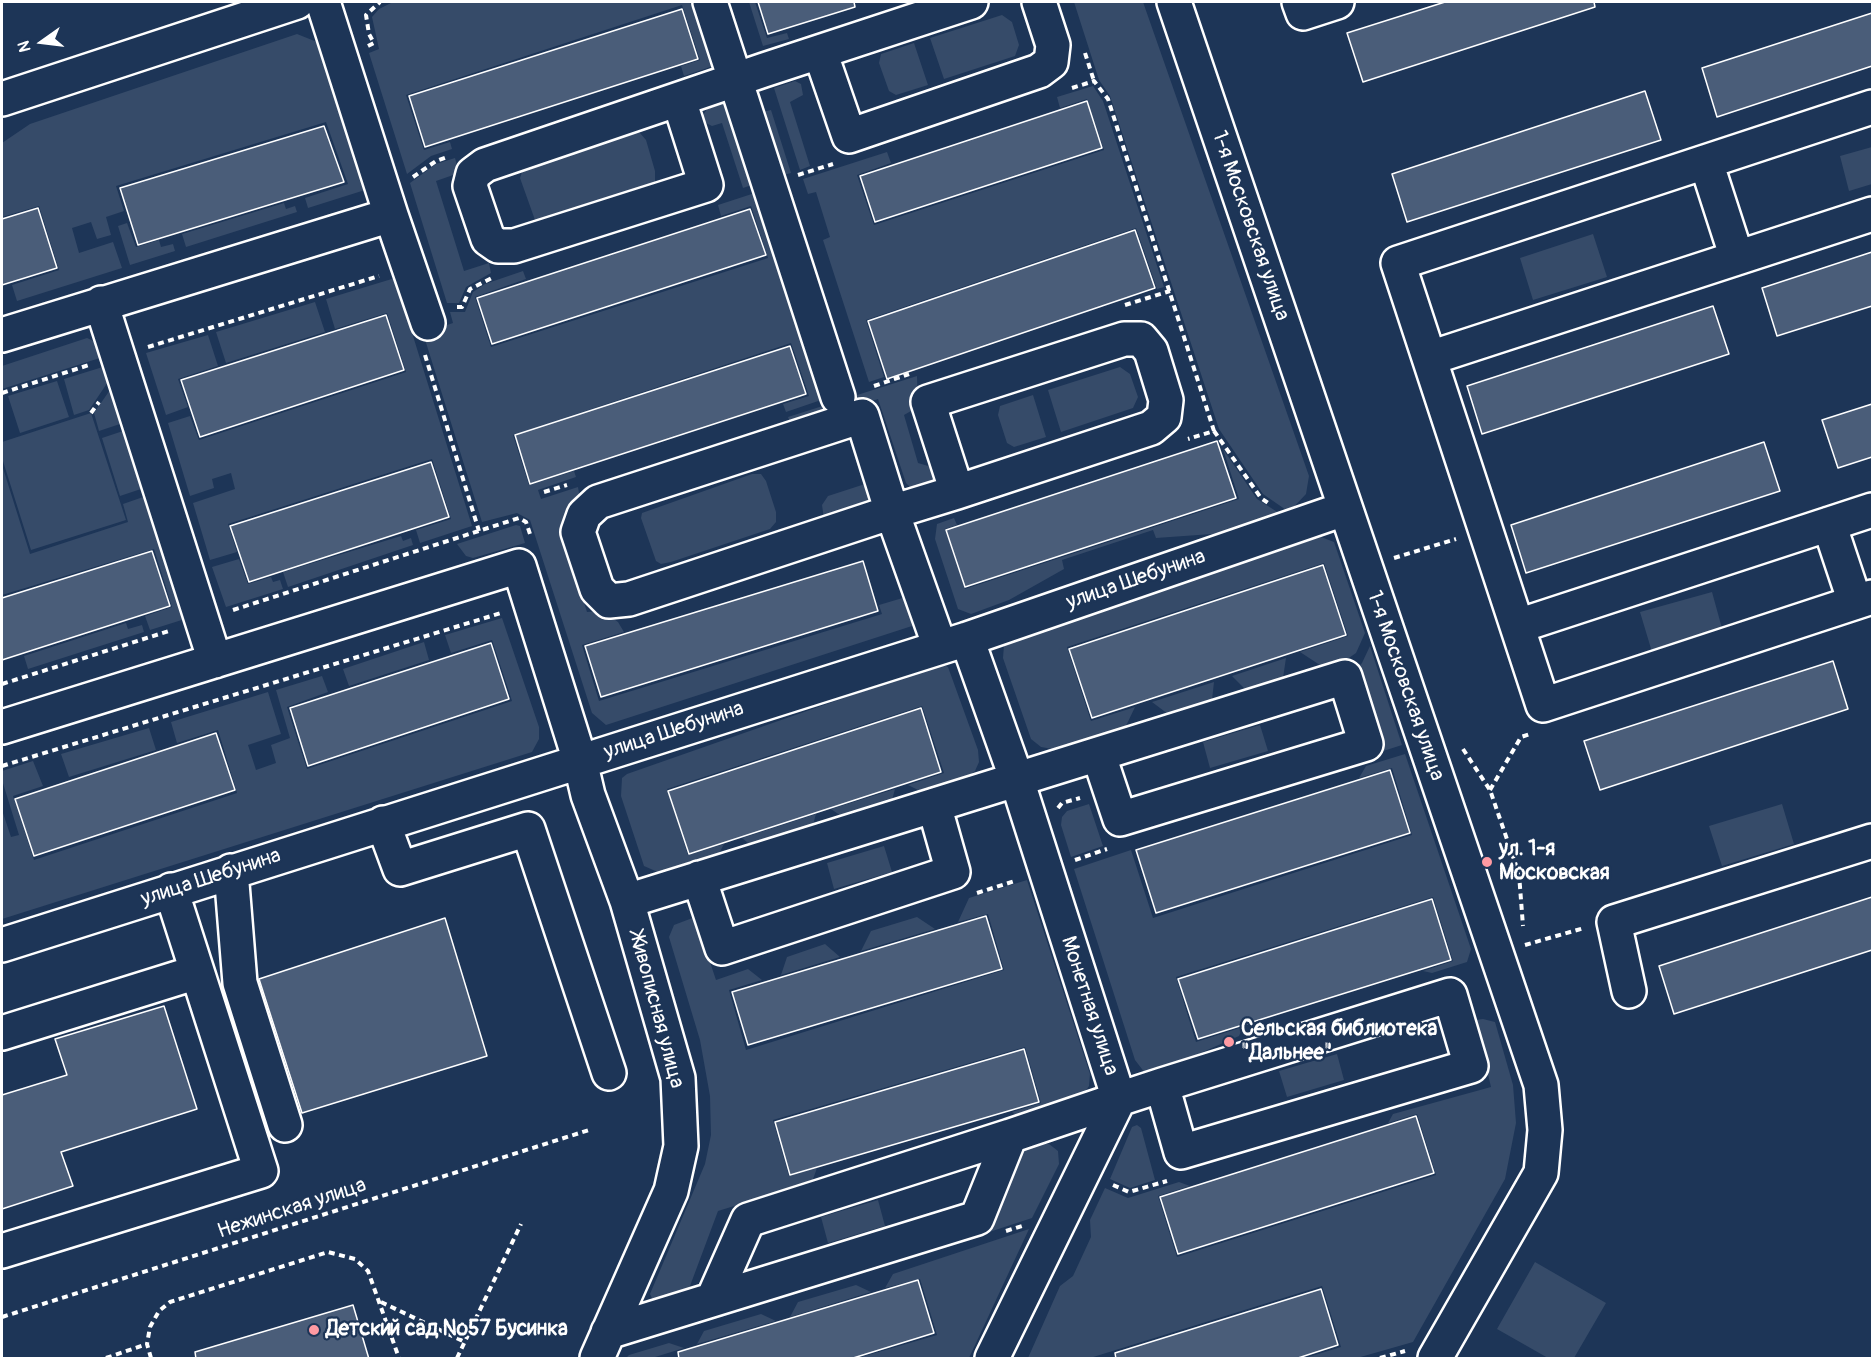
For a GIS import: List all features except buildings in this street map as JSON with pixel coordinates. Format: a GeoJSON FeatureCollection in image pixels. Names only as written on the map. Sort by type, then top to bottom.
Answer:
{"type":"FeatureCollection","features":[{"type":"Feature","properties":{"kind":"street"},"geometry":{"type":"LineString","coordinates":[[2,99],[297,2]]}},
{"type":"Feature","properties":{"kind":"street"},"geometry":{"type":"LineString","coordinates":[[323,2],[391,215],[426,336]]}},
{"type":"Feature","properties":{"kind":"street"},"geometry":{"type":"LineString","coordinates":[[710,2],[838,398]]}},
{"type":"Feature","properties":{"kind":"street"},"geometry":{"type":"LineString","coordinates":[[679,100],[706,185],[514,246],[498,246],[488,239],[470,186],[474,174],[485,165],[971,2]]}},
{"type":"Feature","properties":{"kind":"street"},"geometry":{"type":"LineString","coordinates":[[820,51],[849,136],[1040,71],[1051,62],[1053,45],[1039,2]]}},
{"type":"Feature","properties":{"kind":"street","name":"1-я Московская улица"},"geometry":{"type":"LineString","coordinates":[[1174,2],[1541,1085],[1545,1130],[1541,1173],[1423,1354]]}},
{"type":"Feature","properties":{"kind":"street"},"geometry":{"type":"LineString","coordinates":[[1299,2],[1303,13],[1338,2]]}},
{"type":"Feature","properties":{"kind":"street"},"geometry":{"type":"LineString","coordinates":[[1829,524],[1864,599],[1543,705],[1398,263],[1872,107]]}},
{"type":"Feature","properties":{"kind":"street"},"geometry":{"type":"LineString","coordinates":[[1706,162],[1737,258]]}},
{"type":"Feature","properties":{"kind":"street"},"geometry":{"type":"LineString","coordinates":[[1430,358],[1872,214]]}},
{"type":"Feature","properties":{"kind":"street"},"geometry":{"type":"LineString","coordinates":[[2,334],[391,215]]}},
{"type":"Feature","properties":{"kind":"street"},"geometry":{"type":"LineString","coordinates":[[2,727],[215,661],[101,303]]}},
{"type":"Feature","properties":{"kind":"street"},"geometry":{"type":"LineString","coordinates":[[892,512],[862,416],[598,502],[584,515],[578,532],[597,590],[609,601],[629,599],[892,512],[957,492],[1151,428],[1164,417],[1166,400],[1151,351],[1141,339],[1124,339],[928,402],[957,492]]}},
{"type":"Feature","properties":{"kind":"street","name":"улица Шебунина"},"geometry":{"type":"LineString","coordinates":[[2,945],[383,822],[953,643],[1344,509]]}},
{"type":"Feature","properties":{"kind":"street"},"geometry":{"type":"LineString","coordinates":[[1518,626],[1872,510]]}},
{"type":"Feature","properties":{"kind":"street","name":"Монетная улица"},"geometry":{"type":"LineString","coordinates":[[892,512],[1017,780],[1119,1099],[992,1359]]}},
{"type":"Feature","properties":{"kind":"street","name":"Живописная улица"},"geometry":{"type":"LineString","coordinates":[[215,661],[519,566],[580,761],[588,795],[627,901],[678,1078],[681,1146],[671,1191],[602,1345]]}},
{"type":"Feature","properties":{"kind":"street"},"geometry":{"type":"LineString","coordinates":[[627,901],[1345,677],[1366,744],[1120,819],[1099,756]]}},
{"type":"Feature","properties":{"kind":"street"},"geometry":{"type":"LineString","coordinates":[[699,878],[722,948],[953,872],[934,806]]}},
{"type":"Feature","properties":{"kind":"street"},"geometry":{"type":"LineString","coordinates":[[383,822],[400,870],[528,829],[609,1073]]}},
{"type":"Feature","properties":{"kind":"street"},"geometry":{"type":"LineString","coordinates":[[1629,991],[1614,922],[1872,841]]}},
{"type":"Feature","properties":{"kind":"street"},"geometry":{"type":"LineString","coordinates":[[231,871],[240,982],[285,1125]]}},
{"type":"Feature","properties":{"kind":"street"},"geometry":{"type":"LineString","coordinates":[[2,1251],[261,1171],[171,890]]}},
{"type":"Feature","properties":{"kind":"street"},"geometry":{"type":"LineString","coordinates":[[2,1033],[197,972]]}},
{"type":"Feature","properties":{"kind":"street"},"geometry":{"type":"LineString","coordinates":[[713,1299],[748,1220],[1162,1085],[1450,995],[1471,1066],[1181,1152],[1162,1085]]}},
{"type":"Feature","properties":{"kind":"street"},"geometry":{"type":"LineString","coordinates":[[602,1345],[713,1299],[977,1218],[1010,1136]]}},
{"type":"Feature","properties":{"kind":"path"},"geometry":{"type":"LineString","coordinates":[[1060,92],[1094,81],[1108,99],[1170,291]]}},
{"type":"Feature","properties":{"kind":"path"},"geometry":{"type":"LineString","coordinates":[[769,185],[844,161]]}},
{"type":"Feature","properties":{"kind":"path"},"geometry":{"type":"LineString","coordinates":[[140,349],[388,273]]}},
{"type":"Feature","properties":{"kind":"path"},"geometry":{"type":"LineString","coordinates":[[483,281],[494,277]]}},
{"type":"Feature","properties":{"kind":"path"},"geometry":{"type":"LineString","coordinates":[[426,336],[479,531]]}},
{"type":"Feature","properties":{"kind":"path"},"geometry":{"type":"LineString","coordinates":[[2,393],[100,362]]}},
{"type":"Feature","properties":{"kind":"path"},"geometry":{"type":"LineString","coordinates":[[1214,431],[1261,498],[1276,508]]}},
{"type":"Feature","properties":{"kind":"path"},"geometry":{"type":"LineString","coordinates":[[223,614],[519,518],[526,522],[533,544]]}},
{"type":"Feature","properties":{"kind":"path"},"geometry":{"type":"LineString","coordinates":[[1391,559],[1486,531]]}},
{"type":"Feature","properties":{"kind":"path"},"geometry":{"type":"LineString","coordinates":[[2,766],[506,611]]}},
{"type":"Feature","properties":{"kind":"path"},"geometry":{"type":"LineString","coordinates":[[2,684],[182,627]]}},
{"type":"Feature","properties":{"kind":"path"},"geometry":{"type":"LineString","coordinates":[[1055,811],[1062,804],[1087,796]]}},
{"type":"Feature","properties":{"kind":"path"},"geometry":{"type":"LineString","coordinates":[[1525,945],[1614,922]]}},
{"type":"Feature","properties":{"kind":"path","name":"Нежинская улица"},"geometry":{"type":"LineString","coordinates":[[2,1317],[592,1129]]}},
{"type":"Feature","properties":{"kind":"path"},"geometry":{"type":"LineString","coordinates":[[458,1359],[521,1224]]}},
{"type":"Feature","properties":{"kind":"path"},"geometry":{"type":"LineString","coordinates":[[151,1359],[147,1344],[154,1318],[174,1299],[319,1254],[338,1252],[362,1264],[373,1279],[399,1359]]}},
{"type":"Feature","properties":{"kind":"path"},"geometry":{"type":"LineString","coordinates":[[380,1301],[465,1342]]}},
{"type":"Feature","properties":{"kind":"path"},"geometry":{"type":"LineString","coordinates":[[106,1359],[147,1344]]}},
{"type":"Feature","properties":{"kind":"path"},"geometry":{"type":"LineString","coordinates":[[1380,1359],[1423,1354]]}},
{"type":"Feature","properties":{"kind":"shaded area"},"geometry":{"type":"Polygon","coordinates":[[[393,2],[693,2],[713,66],[684,76],[681,66],[700,60],[682,5],[406,95],[424,150],[450,142],[452,149],[431,156],[407,174],[369,53],[379,49],[372,17],[379,9],[393,2]]]}},
{"type":"Feature","properties":{"kind":"shaded area"},"geometry":{"type":"Polygon","coordinates":[[[749,2],[755,2],[767,38],[787,33],[789,39],[763,46],[749,2]]]}},
{"type":"Feature","properties":{"kind":"shaded area"},"geometry":{"type":"Polygon","coordinates":[[[1074,2],[1143,2],[1309,476],[1306,494],[1289,512],[1263,494],[1219,429],[1110,96],[1099,80],[1074,2]]]}},
{"type":"Feature","properties":{"kind":"shaded area"},"geometry":{"type":"Polygon","coordinates":[[[1002,15],[1012,22],[1019,45],[1015,56],[944,79],[930,38],[1002,15]]]}},
{"type":"Feature","properties":{"kind":"shaded area"},"geometry":{"type":"Polygon","coordinates":[[[297,34],[317,42],[365,190],[308,208],[305,198],[348,184],[326,122],[116,186],[124,211],[106,217],[111,235],[97,239],[91,222],[72,228],[79,253],[113,242],[122,268],[17,301],[12,285],[59,270],[39,206],[2,217],[2,143],[30,124],[297,34]]]}},
{"type":"Feature","properties":{"kind":"shaded area"},"geometry":{"type":"Polygon","coordinates":[[[914,43],[928,85],[896,95],[889,91],[879,63],[881,54],[914,43]]]}},
{"type":"Feature","properties":{"kind":"shaded area"},"geometry":{"type":"Polygon","coordinates":[[[795,81],[801,84],[803,95],[790,102],[810,166],[800,170],[774,88],[795,81]]]}},
{"type":"Feature","properties":{"kind":"shaded area"},"geometry":{"type":"Polygon","coordinates":[[[1093,86],[1103,101],[1164,287],[1157,289],[1136,228],[866,320],[884,377],[869,382],[823,240],[830,237],[816,192],[808,194],[803,179],[887,152],[891,163],[857,175],[874,225],[1104,150],[1087,99],[1060,108],[1057,97],[1093,86]]]}},
{"type":"Feature","properties":{"kind":"shaded area"},"geometry":{"type":"Polygon","coordinates":[[[732,101],[758,183],[743,188],[722,123],[712,126],[700,120],[707,109],[732,101]]]}},
{"type":"Feature","properties":{"kind":"shaded area"},"geometry":{"type":"Polygon","coordinates":[[[771,110],[791,173],[780,176],[759,113],[771,110]]]}},
{"type":"Feature","properties":{"kind":"shaded area"},"geometry":{"type":"Polygon","coordinates":[[[631,133],[640,133],[646,140],[655,171],[655,182],[649,188],[540,224],[535,220],[520,178],[522,172],[631,133]]]}},
{"type":"Feature","properties":{"kind":"shaded area"},"geometry":{"type":"Polygon","coordinates":[[[1872,147],[1872,184],[1849,191],[1840,156],[1872,147]]]}},
{"type":"Feature","properties":{"kind":"shaded area"},"geometry":{"type":"Polygon","coordinates":[[[455,158],[459,173],[436,181],[464,271],[489,263],[491,273],[466,287],[459,303],[447,303],[410,183],[436,164],[455,158]]]}},
{"type":"Feature","properties":{"kind":"shaded area"},"geometry":{"type":"Polygon","coordinates":[[[761,191],[824,399],[786,412],[783,404],[809,396],[791,343],[513,435],[529,485],[574,471],[576,477],[538,490],[541,499],[578,487],[581,505],[570,523],[560,528],[587,612],[599,611],[608,615],[618,622],[624,632],[582,645],[599,701],[882,614],[879,605],[906,597],[912,626],[606,725],[592,713],[530,520],[517,513],[482,522],[423,333],[453,323],[450,312],[465,312],[473,292],[485,284],[523,271],[526,279],[475,297],[491,347],[768,258],[751,206],[721,216],[718,205],[761,191]]]}},
{"type":"Feature","properties":{"kind":"shaded area"},"geometry":{"type":"Polygon","coordinates":[[[284,203],[286,209],[295,206],[297,212],[186,247],[182,234],[284,203]]]}},
{"type":"Feature","properties":{"kind":"shaded area"},"geometry":{"type":"Polygon","coordinates":[[[127,223],[136,247],[159,240],[161,247],[173,244],[175,251],[130,265],[118,226],[127,223]]]}},
{"type":"Feature","properties":{"kind":"shaded area"},"geometry":{"type":"Polygon","coordinates":[[[1593,234],[1607,277],[1533,300],[1520,258],[1593,234]]]}},
{"type":"Feature","properties":{"kind":"shaded area"},"geometry":{"type":"Polygon","coordinates":[[[395,278],[472,526],[420,543],[416,530],[451,519],[432,459],[228,524],[237,552],[210,560],[193,503],[235,489],[231,473],[212,479],[214,488],[190,496],[168,423],[190,416],[199,440],[406,372],[387,313],[335,329],[326,299],[395,278]]]}},
{"type":"Feature","properties":{"kind":"shaded area"},"geometry":{"type":"Polygon","coordinates":[[[315,302],[325,332],[226,363],[216,332],[315,302]]]}},
{"type":"Feature","properties":{"kind":"shaded area"},"geometry":{"type":"Polygon","coordinates":[[[208,335],[218,366],[178,379],[188,407],[166,415],[146,353],[208,335]]]}},
{"type":"Feature","properties":{"kind":"shaded area"},"geometry":{"type":"Polygon","coordinates":[[[87,338],[98,343],[103,357],[2,389],[2,366],[87,338]]]}},
{"type":"Feature","properties":{"kind":"shaded area"},"geometry":{"type":"Polygon","coordinates":[[[106,366],[110,379],[89,410],[74,415],[64,379],[106,366]]]}},
{"type":"Feature","properties":{"kind":"shaded area"},"geometry":{"type":"Polygon","coordinates":[[[1120,367],[1130,374],[1138,397],[1133,408],[1061,432],[1048,390],[1120,367]]]}},
{"type":"Feature","properties":{"kind":"shaded area"},"geometry":{"type":"Polygon","coordinates":[[[917,376],[918,407],[904,415],[918,463],[935,468],[939,484],[912,489],[906,483],[878,399],[791,426],[788,417],[917,376]]]}},
{"type":"Feature","properties":{"kind":"shaded area"},"geometry":{"type":"Polygon","coordinates":[[[57,381],[69,417],[20,433],[8,396],[57,381]]]}},
{"type":"Feature","properties":{"kind":"shaded area"},"geometry":{"type":"Polygon","coordinates":[[[112,387],[123,423],[99,431],[94,413],[112,387]]]}},
{"type":"Feature","properties":{"kind":"shaded area"},"geometry":{"type":"Polygon","coordinates":[[[1033,395],[1046,437],[1014,447],[1007,443],[998,415],[1000,406],[1033,395]]]}},
{"type":"Feature","properties":{"kind":"shaded area"},"geometry":{"type":"Polygon","coordinates":[[[91,413],[126,520],[31,550],[2,458],[2,442],[91,413]]]}},
{"type":"Feature","properties":{"kind":"shaded area"},"geometry":{"type":"Polygon","coordinates":[[[126,430],[144,488],[120,496],[102,438],[126,430]]]}},
{"type":"Feature","properties":{"kind":"shaded area"},"geometry":{"type":"Polygon","coordinates":[[[1223,449],[1257,499],[1282,515],[1226,533],[1156,538],[1153,530],[1062,560],[1064,569],[1009,600],[971,614],[958,609],[935,539],[937,524],[954,518],[957,525],[945,529],[965,589],[1239,499],[1223,449]]]}},
{"type":"Feature","properties":{"kind":"shaded area"},"geometry":{"type":"Polygon","coordinates":[[[2,465],[30,554],[128,522],[123,504],[146,496],[185,619],[150,630],[145,616],[172,607],[154,549],[2,595],[2,465]]]}},
{"type":"Feature","properties":{"kind":"shaded area"},"geometry":{"type":"Polygon","coordinates":[[[752,474],[761,474],[766,481],[776,512],[776,522],[770,529],[671,562],[661,564],[656,561],[641,518],[642,513],[752,474]]]}},
{"type":"Feature","properties":{"kind":"shaded area"},"geometry":{"type":"Polygon","coordinates":[[[862,485],[868,486],[874,506],[824,519],[822,505],[828,496],[862,485]]]}},
{"type":"Feature","properties":{"kind":"shaded area"},"geometry":{"type":"Polygon","coordinates":[[[516,525],[520,526],[525,543],[473,558],[466,556],[457,544],[516,525]]]}},
{"type":"Feature","properties":{"kind":"shaded area"},"geometry":{"type":"Polygon","coordinates":[[[401,536],[403,541],[411,538],[413,545],[288,587],[283,572],[401,536]]]}},
{"type":"Feature","properties":{"kind":"shaded area"},"geometry":{"type":"Polygon","coordinates":[[[1321,537],[1334,542],[1365,633],[1356,653],[1346,660],[1323,667],[1300,652],[1348,636],[1324,563],[1067,647],[1091,721],[1135,707],[1125,728],[1070,745],[1053,749],[1041,747],[1031,739],[1003,658],[1004,645],[1008,641],[1321,537]]]}},
{"type":"Feature","properties":{"kind":"shaded area"},"geometry":{"type":"Polygon","coordinates":[[[239,559],[248,584],[271,577],[273,582],[280,580],[283,589],[226,607],[212,567],[239,559]]]}},
{"type":"Feature","properties":{"kind":"shaded area"},"geometry":{"type":"Polygon","coordinates":[[[1712,592],[1723,632],[1652,652],[1640,612],[1712,592]]]}},
{"type":"Feature","properties":{"kind":"shaded area"},"geometry":{"type":"Polygon","coordinates":[[[502,618],[539,727],[539,739],[532,752],[2,919],[2,810],[11,837],[19,835],[2,780],[2,771],[33,761],[43,786],[13,796],[34,860],[237,793],[218,730],[177,743],[171,722],[268,692],[281,734],[248,745],[256,770],[276,763],[271,745],[290,738],[276,690],[322,676],[328,692],[287,707],[307,769],[512,701],[492,640],[451,653],[445,635],[502,618]]]}},
{"type":"Feature","properties":{"kind":"shaded area"},"geometry":{"type":"Polygon","coordinates":[[[126,623],[128,629],[142,625],[144,632],[28,669],[24,656],[126,623]]]}},
{"type":"Feature","properties":{"kind":"shaded area"},"geometry":{"type":"Polygon","coordinates":[[[424,642],[429,660],[349,686],[343,669],[424,642]]]}},
{"type":"Feature","properties":{"kind":"shaded area"},"geometry":{"type":"Polygon","coordinates":[[[1370,646],[1402,745],[1377,753],[1352,675],[1362,663],[1370,646]]]}},
{"type":"Feature","properties":{"kind":"shaded area"},"geometry":{"type":"Polygon","coordinates":[[[1286,658],[1283,678],[1246,690],[1232,676],[1286,658]]]}},
{"type":"Feature","properties":{"kind":"shaded area"},"geometry":{"type":"Polygon","coordinates":[[[941,664],[948,667],[978,750],[979,762],[975,771],[966,778],[924,793],[908,785],[944,773],[922,706],[667,789],[688,855],[724,844],[715,861],[684,870],[660,873],[644,866],[621,796],[622,778],[627,774],[941,664]]]}},
{"type":"Feature","properties":{"kind":"shaded area"},"geometry":{"type":"Polygon","coordinates":[[[1214,682],[1212,700],[1168,714],[1152,702],[1214,682]]]}},
{"type":"Feature","properties":{"kind":"shaded area"},"geometry":{"type":"Polygon","coordinates":[[[1260,725],[1268,751],[1210,768],[1203,742],[1260,725]]]}},
{"type":"Feature","properties":{"kind":"shaded area"},"geometry":{"type":"Polygon","coordinates":[[[149,728],[156,750],[69,777],[61,754],[149,728]]]}},
{"type":"Feature","properties":{"kind":"shaded area"},"geometry":{"type":"Polygon","coordinates":[[[1405,754],[1471,949],[1467,962],[1432,973],[1423,971],[1453,961],[1433,897],[1176,977],[1196,1042],[1243,1027],[1239,1036],[1155,1073],[1145,1073],[1135,1060],[1074,869],[1131,850],[1153,918],[1412,835],[1392,768],[1359,778],[1366,766],[1405,754]]]}},
{"type":"Feature","properties":{"kind":"shaded area"},"geometry":{"type":"Polygon","coordinates":[[[895,789],[891,804],[844,818],[831,809],[895,789]]]}},
{"type":"Feature","properties":{"kind":"shaded area"},"geometry":{"type":"Polygon","coordinates":[[[1089,804],[1103,846],[1071,857],[1061,825],[1062,817],[1067,811],[1089,804]]]}},
{"type":"Feature","properties":{"kind":"shaded area"},"geometry":{"type":"Polygon","coordinates":[[[1782,804],[1794,844],[1722,866],[1709,826],[1782,804]]]}},
{"type":"Feature","properties":{"kind":"shaded area"},"geometry":{"type":"Polygon","coordinates":[[[816,814],[812,828],[753,847],[742,838],[816,814]]]}},
{"type":"Feature","properties":{"kind":"shaded area"},"geometry":{"type":"Polygon","coordinates":[[[884,846],[892,872],[834,889],[827,863],[884,846]]]}},
{"type":"Feature","properties":{"kind":"shaded area"},"geometry":{"type":"Polygon","coordinates":[[[1027,880],[1090,1074],[1089,1086],[1083,1095],[1020,1118],[1012,1112],[1041,1103],[1025,1047],[773,1120],[789,1176],[817,1168],[812,1182],[718,1211],[687,1294],[659,1303],[653,1300],[650,1294],[705,1164],[711,1135],[710,1096],[700,1040],[669,937],[674,925],[695,917],[716,980],[748,969],[762,980],[729,990],[746,1050],[1004,970],[988,914],[958,922],[969,898],[1027,880]]]}},
{"type":"Feature","properties":{"kind":"shaded area"},"geometry":{"type":"Polygon","coordinates":[[[917,917],[935,929],[861,951],[871,931],[917,917]]]}},
{"type":"Feature","properties":{"kind":"shaded area"},"geometry":{"type":"Polygon","coordinates":[[[825,944],[840,957],[781,975],[787,957],[825,944]]]}},
{"type":"Feature","properties":{"kind":"shaded area"},"geometry":{"type":"Polygon","coordinates":[[[1475,1020],[1495,1022],[1513,1085],[1516,1123],[1505,1179],[1413,1342],[1357,1358],[1305,1358],[1341,1347],[1322,1286],[1090,1358],[1028,1358],[1060,1286],[1073,1276],[1091,1237],[1090,1220],[1105,1188],[1128,1198],[1179,1182],[1190,1186],[1158,1196],[1177,1257],[1436,1175],[1417,1114],[1388,1123],[1393,1114],[1491,1087],[1475,1020]]]}},
{"type":"Feature","properties":{"kind":"shaded area"},"geometry":{"type":"Polygon","coordinates":[[[1337,1054],[1344,1080],[1287,1097],[1279,1071],[1337,1054]]]}},
{"type":"Feature","properties":{"kind":"shaded area"},"geometry":{"type":"Polygon","coordinates":[[[1137,1125],[1141,1128],[1155,1180],[1130,1188],[1110,1179],[1132,1127],[1137,1125]]]}},
{"type":"Feature","properties":{"kind":"shaded area"},"geometry":{"type":"Polygon","coordinates":[[[1035,1144],[1049,1144],[1058,1151],[1059,1164],[1032,1218],[980,1235],[1008,1165],[1018,1153],[1035,1144]]]}},
{"type":"Feature","properties":{"kind":"shaded area"},"geometry":{"type":"Polygon","coordinates":[[[878,1200],[885,1226],[828,1243],[821,1217],[878,1200]]]}},
{"type":"Feature","properties":{"kind":"shaded area"},"geometry":{"type":"Polygon","coordinates":[[[1029,1229],[969,1358],[858,1358],[937,1335],[920,1279],[885,1288],[893,1274],[1029,1229]]]}},
{"type":"Feature","properties":{"kind":"shaded area"},"geometry":{"type":"Polygon","coordinates":[[[1535,1262],[1606,1303],[1574,1358],[1548,1358],[1497,1329],[1535,1262]]]}},
{"type":"Feature","properties":{"kind":"shaded area"},"geometry":{"type":"Polygon","coordinates":[[[856,1285],[871,1292],[790,1317],[798,1302],[856,1285]]]}},
{"type":"Feature","properties":{"kind":"shaded area"},"geometry":{"type":"Polygon","coordinates":[[[761,1314],[776,1321],[697,1344],[704,1331],[761,1314]]]}},
{"type":"Feature","properties":{"kind":"shaded area"},"geometry":{"type":"Polygon","coordinates":[[[669,1343],[684,1348],[652,1358],[626,1358],[629,1355],[669,1343]]]}},
{"type":"Feature","properties":{"kind":"place","name":"ул. 1-я Московская"},"geometry":{"type":"Point","coordinates":[1487,862]}},
{"type":"Feature","properties":{"kind":"place","name":"Сельская библиотека \"Дальнее\""},"geometry":{"type":"Point","coordinates":[1229,1042]}},
{"type":"Feature","properties":{"kind":"place","name":"Детский сад №57 Бусинка"},"geometry":{"type":"Point","coordinates":[314,1330]}}]}
